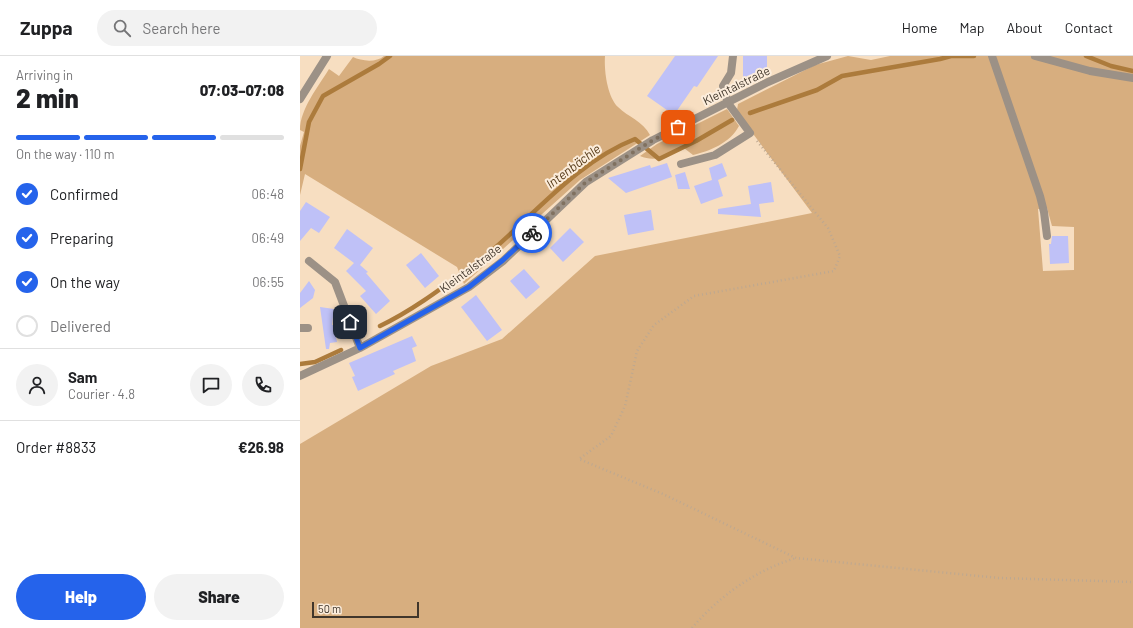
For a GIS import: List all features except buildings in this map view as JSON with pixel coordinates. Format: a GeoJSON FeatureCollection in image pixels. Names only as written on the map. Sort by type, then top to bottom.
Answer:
{"type":"FeatureCollection","features":[{"type":"Feature","properties":{"kind":"street"},"geometry":{"type":"LineString","coordinates":[[300,99],[327,56]]}},
{"type":"Feature","properties":{"kind":"street"},"geometry":{"type":"LineString","coordinates":[[681,164],[715,155],[750,133],[728,103],[723,86],[731,74],[732,56]]}},
{"type":"Feature","properties":{"kind":"street","name":"Kleintalstraße"},"geometry":{"type":"LineString","coordinates":[[300,376],[360,348],[469,287],[503,260],[586,182],[653,140],[827,56]]}},
{"type":"Feature","properties":{"kind":"street"},"geometry":{"type":"LineString","coordinates":[[992,56],[1040,196],[1047,236]]}},
{"type":"Feature","properties":{"kind":"street"},"geometry":{"type":"LineString","coordinates":[[1035,56],[1090,71],[1133,78]]}},
{"type":"Feature","properties":{"kind":"street"},"geometry":{"type":"LineString","coordinates":[[309,261],[334,282],[360,348]]}},
{"type":"Feature","properties":{"kind":"path"},"geometry":{"type":"LineString","coordinates":[[750,133],[828,228],[840,256],[834,271],[694,296],[654,325],[637,351],[625,406],[610,436],[579,459],[663,494],[796,558],[999,578],[1133,582]]}},
{"type":"Feature","properties":{"kind":"path"},"geometry":{"type":"LineString","coordinates":[[692,628],[718,602],[748,580],[778,563],[796,558]]}},
{"type":"Feature","properties":{"kind":"shaded area"},"geometry":{"type":"Polygon","coordinates":[[[384,56],[605,56],[607,83],[614,102],[618,107],[643,126],[650,135],[580,180],[464,284],[457,267],[305,174],[300,195],[300,146],[304,132],[300,130],[301,122],[306,106],[315,91],[329,69],[339,76],[353,57],[368,61],[377,60],[384,56]]]}},
{"type":"Feature","properties":{"kind":"shaded area"},"geometry":{"type":"Polygon","coordinates":[[[848,56],[871,60],[890,56],[1133,56],[1133,628],[300,628],[300,444],[431,366],[502,339],[595,256],[812,213],[739,115],[737,110],[738,104],[815,65],[848,56]],[[1047,208],[1038,209],[1043,271],[1074,270],[1074,227],[1052,226],[1047,208]]]}},
{"type":"Feature","properties":{"kind":"shaded area"},"geometry":{"type":"Polygon","coordinates":[[[727,109],[739,126],[725,142],[693,155],[684,148],[668,155],[652,159],[640,156],[657,144],[727,109]]]}},
{"type":"Feature","properties":{"kind":"waterway"},"geometry":{"type":"LineString","coordinates":[[300,169],[309,122],[323,96],[379,64],[390,56]]}},
{"type":"Feature","properties":{"kind":"waterway","name":"Intenbächle"},"geometry":{"type":"LineString","coordinates":[[750,113],[817,90],[842,76],[951,56]]}},
{"type":"Feature","properties":{"kind":"waterway","name":"Intenbächle"},"geometry":{"type":"LineString","coordinates":[[952,56],[974,56]]}},
{"type":"Feature","properties":{"kind":"waterway","name":"Intenbächle"},"geometry":{"type":"LineString","coordinates":[[1086,56],[1111,66],[1133,71]]}},
{"type":"Feature","properties":{"kind":"waterway","name":"Intenbächle"},"geometry":{"type":"LineString","coordinates":[[380,326],[403,314],[445,286],[485,256],[561,187],[578,173],[615,148],[635,139],[659,159],[696,141],[732,120]]}},
{"type":"Feature","properties":{"kind":"waterway","name":"Intenbächle"},"geometry":{"type":"LineString","coordinates":[[300,364],[315,362],[341,350]]}},
{"type":"Feature","properties":{"kind":"way so far"},"geometry":{"type":"LineString","coordinates":[[532,233],[586,182],[653,140],[678,127]]}},
{"type":"Feature","properties":{"kind":"route"},"geometry":{"type":"LineString","coordinates":[[350,322],[360,348],[434,308],[469,287],[503,260],[532,233]]}}]}
